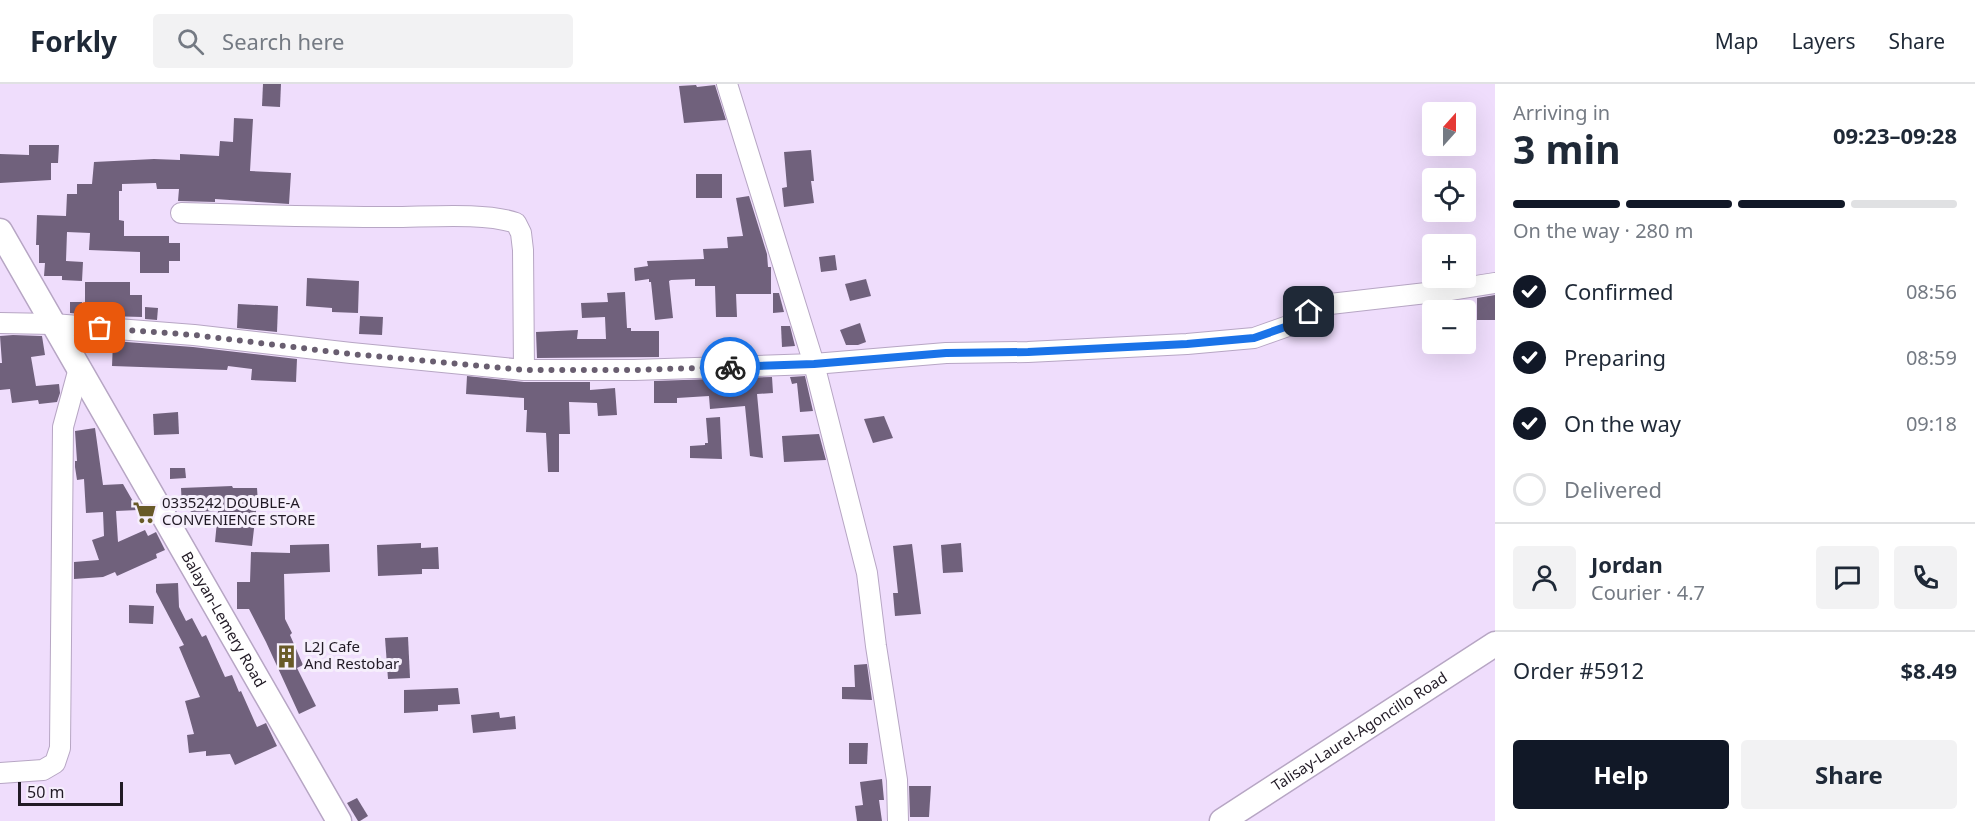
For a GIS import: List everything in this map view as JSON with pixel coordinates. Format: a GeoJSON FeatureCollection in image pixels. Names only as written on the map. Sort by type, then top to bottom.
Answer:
{"type":"FeatureCollection","features":[{"type":"Feature","properties":{"kind":"main road","name":"Balayan-Lemery Road"},"geometry":{"type":"LineString","coordinates":[[0,231],[339,821]]}},
{"type":"Feature","properties":{"kind":"main road","name":"Talisay-Laurel-Agoncillo Road"},"geometry":{"type":"LineString","coordinates":[[1222,821],[1495,644]]}},
{"type":"Feature","properties":{"kind":"street"},"geometry":{"type":"LineString","coordinates":[[727,84],[814,364],[867,573],[897,780],[898,821]]}},
{"type":"Feature","properties":{"kind":"street"},"geometry":{"type":"LineString","coordinates":[[181,213],[321,218],[503,218],[516,223],[521,233],[523,250],[524,370]]}},
{"type":"Feature","properties":{"kind":"street"},"geometry":{"type":"LineString","coordinates":[[0,323],[53,324],[194,335],[351,354],[524,370],[634,370],[814,364],[946,353],[1028,352],[1187,344],[1254,338],[1288,326],[1309,312],[1330,304],[1495,283]]}},
{"type":"Feature","properties":{"kind":"street"},"geometry":{"type":"LineString","coordinates":[[0,773],[43,770],[55,763],[60,748],[63,427],[79,368]]}},
{"type":"Feature","properties":{"kind":"building"},"geometry":{"type":"Polygon","coordinates":[[[263,84],[281,84],[280,107],[262,106],[263,84]]]}},
{"type":"Feature","properties":{"kind":"building"},"geometry":{"type":"Polygon","coordinates":[[[696,85],[697,87],[715,85],[726,120],[684,123],[679,86],[696,85]]]}},
{"type":"Feature","properties":{"kind":"building"},"geometry":{"type":"Polygon","coordinates":[[[234,118],[253,119],[250,171],[291,173],[289,204],[215,199],[215,202],[178,201],[179,189],[157,189],[156,183],[122,184],[122,191],[119,191],[119,220],[124,221],[124,236],[169,236],[169,243],[180,243],[180,261],[169,261],[169,273],[140,273],[140,252],[89,250],[90,233],[67,232],[66,261],[83,262],[82,281],[62,280],[62,276],[44,276],[45,263],[39,263],[39,245],[36,245],[37,215],[66,216],[67,194],[77,194],[77,184],[92,184],[94,162],[180,160],[180,154],[219,156],[220,141],[233,142],[234,118]]]}},
{"type":"Feature","properties":{"kind":"building"},"geometry":{"type":"Polygon","coordinates":[[[29,145],[59,145],[58,163],[51,163],[51,180],[0,183],[0,154],[29,155],[29,145]]]}},
{"type":"Feature","properties":{"kind":"building"},"geometry":{"type":"Polygon","coordinates":[[[811,150],[814,203],[784,207],[782,188],[787,187],[784,152],[811,150]]]}},
{"type":"Feature","properties":{"kind":"building"},"geometry":{"type":"Polygon","coordinates":[[[696,174],[722,174],[722,198],[696,198],[696,174]]]}},
{"type":"Feature","properties":{"kind":"building"},"geometry":{"type":"Polygon","coordinates":[[[749,196],[767,254],[768,267],[771,267],[771,294],[736,294],[737,317],[716,317],[715,286],[695,286],[695,279],[671,280],[669,281],[673,318],[655,320],[651,282],[649,279],[635,281],[634,268],[648,266],[647,261],[704,259],[703,249],[728,248],[727,237],[743,236],[736,198],[749,196]]]}},
{"type":"Feature","properties":{"kind":"building"},"geometry":{"type":"Polygon","coordinates":[[[835,255],[837,270],[821,272],[819,257],[835,255]]]}},
{"type":"Feature","properties":{"kind":"building"},"geometry":{"type":"Polygon","coordinates":[[[307,278],[359,281],[358,313],[332,312],[332,308],[306,306],[307,278]]]}},
{"type":"Feature","properties":{"kind":"building"},"geometry":{"type":"Polygon","coordinates":[[[866,279],[871,296],[850,301],[845,284],[866,279]]]}},
{"type":"Feature","properties":{"kind":"building"},"geometry":{"type":"Polygon","coordinates":[[[85,282],[130,282],[130,295],[142,295],[142,317],[107,316],[108,307],[85,307],[85,282]]]}},
{"type":"Feature","properties":{"kind":"building"},"geometry":{"type":"Polygon","coordinates":[[[625,292],[627,328],[631,328],[631,331],[659,331],[659,357],[537,358],[536,332],[578,330],[577,339],[606,339],[605,317],[582,318],[581,303],[608,302],[607,293],[625,292]]]}},
{"type":"Feature","properties":{"kind":"building"},"geometry":{"type":"Polygon","coordinates":[[[773,293],[779,293],[784,312],[773,313],[773,293]]]}},
{"type":"Feature","properties":{"kind":"building"},"geometry":{"type":"Polygon","coordinates":[[[1495,295],[1495,320],[1477,320],[1477,298],[1495,295]]]}},
{"type":"Feature","properties":{"kind":"building"},"geometry":{"type":"Polygon","coordinates":[[[70,302],[82,302],[81,314],[70,313],[70,302]]]}},
{"type":"Feature","properties":{"kind":"building"},"geometry":{"type":"Polygon","coordinates":[[[238,304],[278,306],[277,332],[237,328],[238,304]]]}},
{"type":"Feature","properties":{"kind":"building"},"geometry":{"type":"Polygon","coordinates":[[[145,307],[158,308],[157,320],[145,319],[145,307]]]}},
{"type":"Feature","properties":{"kind":"building"},"geometry":{"type":"Polygon","coordinates":[[[360,316],[383,317],[382,335],[359,334],[360,316]]]}},
{"type":"Feature","properties":{"kind":"building"},"geometry":{"type":"Polygon","coordinates":[[[860,323],[866,342],[846,345],[840,330],[860,323]]]}},
{"type":"Feature","properties":{"kind":"building"},"geometry":{"type":"Polygon","coordinates":[[[781,326],[790,326],[795,346],[782,347],[781,326]]]}},
{"type":"Feature","properties":{"kind":"building"},"geometry":{"type":"Polygon","coordinates":[[[0,336],[42,336],[45,355],[31,357],[36,386],[59,384],[60,393],[57,402],[39,404],[38,400],[12,403],[10,389],[0,390],[0,363],[2,363],[0,336]]]}},
{"type":"Feature","properties":{"kind":"building"},"geometry":{"type":"Polygon","coordinates":[[[113,341],[193,347],[297,359],[296,382],[251,380],[252,369],[228,366],[227,370],[112,366],[113,341]]]}},
{"type":"Feature","properties":{"kind":"building"},"geometry":{"type":"Polygon","coordinates":[[[467,376],[524,382],[590,382],[590,390],[615,388],[617,415],[598,416],[597,403],[569,402],[570,434],[559,434],[559,472],[548,472],[546,433],[526,432],[527,410],[524,410],[524,398],[466,394],[467,376]]]}},
{"type":"Feature","properties":{"kind":"building"},"geometry":{"type":"Polygon","coordinates":[[[805,376],[813,411],[800,412],[797,383],[792,384],[790,377],[805,376]]]}},
{"type":"Feature","properties":{"kind":"building"},"geometry":{"type":"Polygon","coordinates":[[[772,377],[773,393],[757,394],[763,458],[750,456],[745,406],[710,409],[709,396],[677,398],[677,403],[654,403],[654,381],[772,377]]]}},
{"type":"Feature","properties":{"kind":"building"},"geometry":{"type":"Polygon","coordinates":[[[178,412],[179,434],[154,435],[153,414],[178,412]]]}},
{"type":"Feature","properties":{"kind":"building"},"geometry":{"type":"Polygon","coordinates":[[[884,416],[893,438],[873,443],[864,419],[884,416]]]}},
{"type":"Feature","properties":{"kind":"building"},"geometry":{"type":"Polygon","coordinates":[[[720,417],[722,459],[690,458],[690,446],[708,443],[706,418],[720,417]]]}},
{"type":"Feature","properties":{"kind":"building"},"geometry":{"type":"Polygon","coordinates":[[[95,428],[103,485],[123,484],[138,510],[116,511],[118,542],[145,530],[148,536],[156,532],[165,550],[156,554],[157,558],[117,576],[115,572],[103,577],[74,579],[74,562],[99,560],[92,540],[104,536],[103,512],[86,513],[84,479],[77,480],[75,467],[75,461],[77,461],[75,431],[95,428]]]}},
{"type":"Feature","properties":{"kind":"building"},"geometry":{"type":"Polygon","coordinates":[[[819,434],[826,460],[784,462],[782,436],[819,434]]]}},
{"type":"Feature","properties":{"kind":"building"},"geometry":{"type":"Polygon","coordinates":[[[170,468],[185,468],[186,478],[170,479],[170,468]]]}},
{"type":"Feature","properties":{"kind":"building"},"geometry":{"type":"Polygon","coordinates":[[[232,486],[233,488],[257,488],[258,503],[252,546],[215,542],[218,511],[190,512],[199,507],[182,508],[181,488],[232,486]]]}},
{"type":"Feature","properties":{"kind":"building"},"geometry":{"type":"Polygon","coordinates":[[[421,543],[421,548],[438,547],[439,569],[422,569],[422,574],[378,576],[377,545],[421,543]]]}},
{"type":"Feature","properties":{"kind":"building"},"geometry":{"type":"Polygon","coordinates":[[[961,543],[963,572],[943,573],[941,545],[961,543]]]}},
{"type":"Feature","properties":{"kind":"building"},"geometry":{"type":"Polygon","coordinates":[[[329,544],[330,572],[284,574],[285,619],[303,665],[297,668],[316,706],[299,714],[249,609],[237,609],[237,582],[250,582],[251,552],[290,553],[290,545],[329,544]]]}},
{"type":"Feature","properties":{"kind":"building"},"geometry":{"type":"Polygon","coordinates":[[[912,544],[921,614],[895,616],[893,593],[898,593],[893,546],[912,544]]]}},
{"type":"Feature","properties":{"kind":"building"},"geometry":{"type":"Polygon","coordinates":[[[178,583],[179,607],[186,621],[192,618],[202,637],[206,635],[225,677],[232,675],[257,727],[266,723],[277,746],[235,765],[230,754],[206,756],[206,751],[189,753],[187,735],[194,734],[185,701],[200,697],[179,647],[184,645],[156,592],[156,584],[178,583]]]}},
{"type":"Feature","properties":{"kind":"building"},"geometry":{"type":"Polygon","coordinates":[[[129,605],[154,606],[153,624],[129,623],[129,605]]]}},
{"type":"Feature","properties":{"kind":"building"},"geometry":{"type":"Polygon","coordinates":[[[408,637],[410,678],[388,679],[385,638],[408,637]]]}},
{"type":"Feature","properties":{"kind":"building"},"geometry":{"type":"Polygon","coordinates":[[[867,664],[872,700],[842,699],[842,687],[855,687],[854,665],[867,664]]]}},
{"type":"Feature","properties":{"kind":"building"},"geometry":{"type":"Polygon","coordinates":[[[458,688],[460,704],[438,705],[438,711],[404,713],[404,690],[458,688]]]}},
{"type":"Feature","properties":{"kind":"building"},"geometry":{"type":"Polygon","coordinates":[[[499,712],[500,718],[515,716],[516,729],[473,733],[471,715],[499,712]]]}},
{"type":"Feature","properties":{"kind":"building"},"geometry":{"type":"Polygon","coordinates":[[[849,743],[868,743],[867,764],[849,764],[849,743]]]}},
{"type":"Feature","properties":{"kind":"building"},"geometry":{"type":"Polygon","coordinates":[[[882,779],[884,800],[879,800],[882,821],[857,821],[855,806],[863,805],[860,782],[882,779]]]}},
{"type":"Feature","properties":{"kind":"building"},"geometry":{"type":"Polygon","coordinates":[[[909,786],[931,786],[929,817],[910,817],[909,786]]]}},
{"type":"Feature","properties":{"kind":"building"},"geometry":{"type":"Polygon","coordinates":[[[357,798],[368,816],[360,821],[347,803],[357,798]]]}},
{"type":"Feature","properties":{"kind":"way so far"},"geometry":{"type":"LineString","coordinates":[[100,328],[194,335],[351,354],[524,370],[730,367]]}},
{"type":"Feature","properties":{"kind":"place","name":"0335242 DOUBLE-A CONVENIENCE STORE"},"geometry":{"type":"Point","coordinates":[144,512]}},
{"type":"Feature","properties":{"kind":"place","name":"L2J Cafe And Restobar"},"geometry":{"type":"Point","coordinates":[286,656]}},
{"type":"Feature","properties":{"kind":"route"},"geometry":{"type":"LineString","coordinates":[[730,367],[814,364],[946,353],[1028,352],[1187,344],[1254,338],[1288,326],[1309,312]]}}]}
